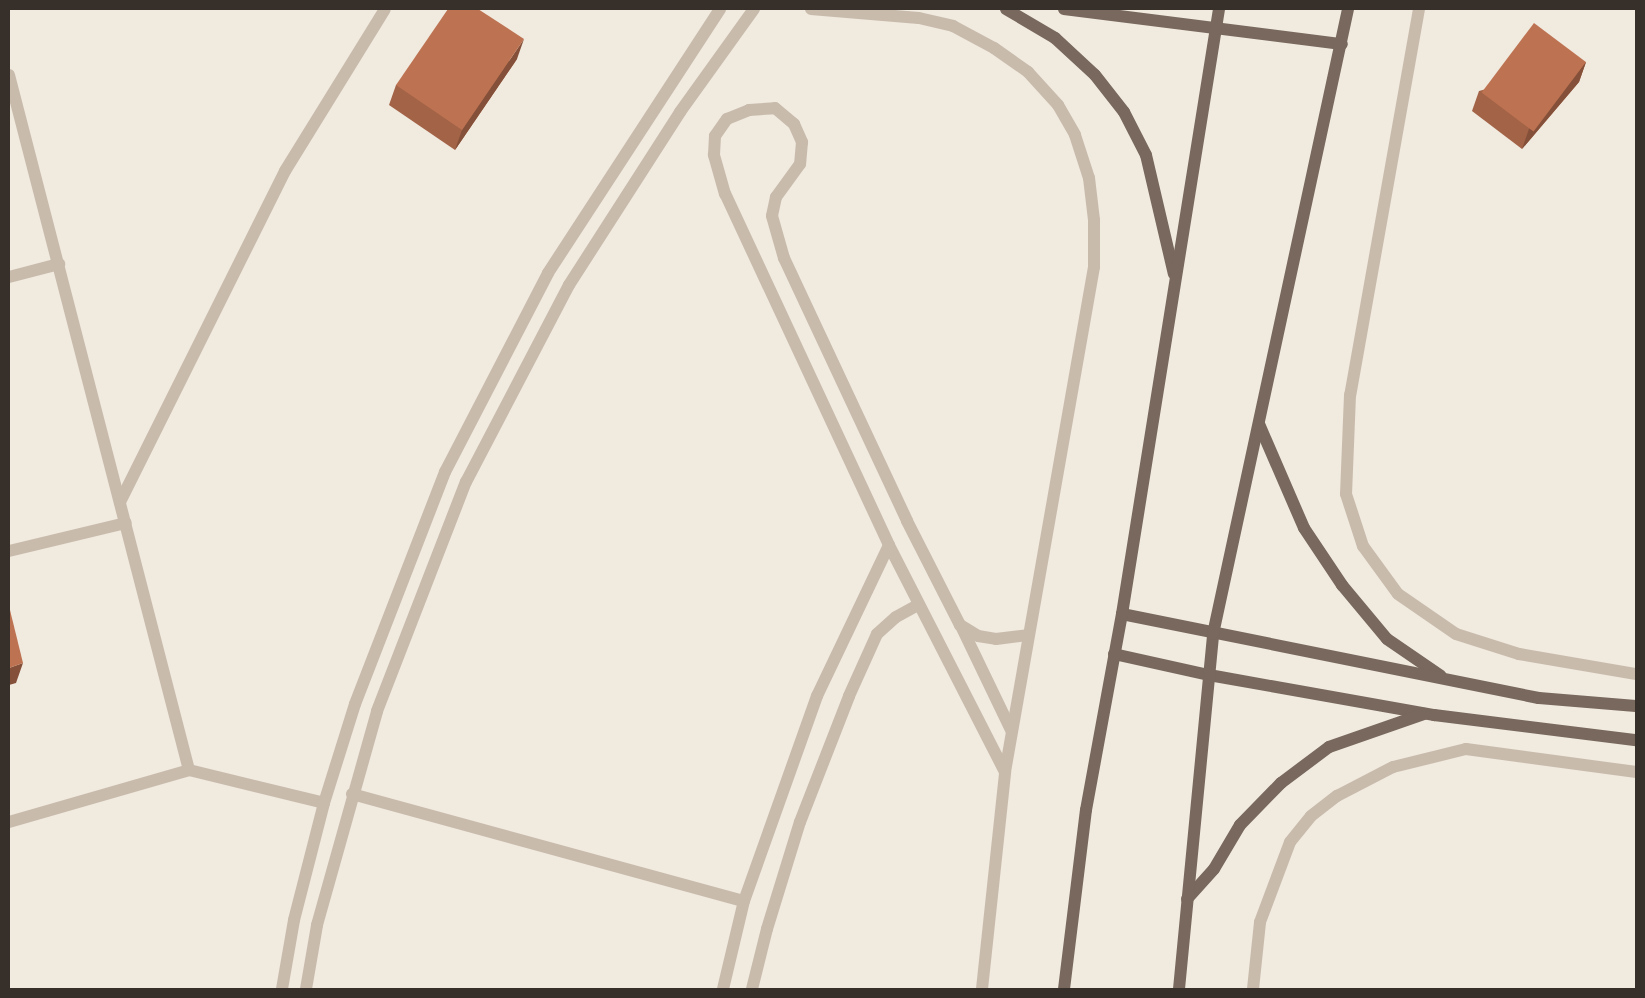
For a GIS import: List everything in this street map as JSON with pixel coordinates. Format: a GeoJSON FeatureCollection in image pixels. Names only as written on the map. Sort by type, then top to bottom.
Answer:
{"type":"FeatureCollection","features":[{"type":"Feature","properties":{"kind":"main road"},"geometry":{"type":"LineString","coordinates":[[1006,9],[1055,38],[1095,75],[1124,112],[1146,155],[1176,282]]}},
{"type":"Feature","properties":{"kind":"main road"},"geometry":{"type":"LineString","coordinates":[[1064,9],[1342,44]]}},
{"type":"Feature","properties":{"kind":"main road"},"geometry":{"type":"LineString","coordinates":[[1064,989],[1086,810],[1122,614],[1219,9]]}},
{"type":"Feature","properties":{"kind":"main road"},"geometry":{"type":"LineString","coordinates":[[1180,989],[1213,634],[1342,44],[1348,9]]}},
{"type":"Feature","properties":{"kind":"main road"},"geometry":{"type":"LineString","coordinates":[[1259,424],[1304,528],[1342,585],[1386,639],[1446,679]]}},
{"type":"Feature","properties":{"kind":"main road"},"geometry":{"type":"LineString","coordinates":[[1122,614],[1213,634],[1538,698],[1636,706]]}},
{"type":"Feature","properties":{"kind":"main road"},"geometry":{"type":"LineString","coordinates":[[1114,654],[1209,675],[1427,713],[1636,740]]}},
{"type":"Feature","properties":{"kind":"main road"},"geometry":{"type":"LineString","coordinates":[[1187,899],[1214,869],[1240,825],[1280,783],[1329,747],[1427,713]]}},
{"type":"Feature","properties":{"kind":"street"},"geometry":{"type":"LineString","coordinates":[[120,502],[285,172],[385,9]]}},
{"type":"Feature","properties":{"kind":"street"},"geometry":{"type":"LineString","coordinates":[[282,989],[294,920],[324,803],[355,704],[445,472],[548,273],[720,9]]}},
{"type":"Feature","properties":{"kind":"street"},"geometry":{"type":"LineString","coordinates":[[306,989],[317,925],[352,794],[377,711],[466,482],[568,285],[625,195],[754,9]]}},
{"type":"Feature","properties":{"kind":"street"},"geometry":{"type":"LineString","coordinates":[[811,9],[919,18],[954,26],[1028,72],[1058,105],[1075,135],[1089,178],[1094,220],[1094,266],[1011,730],[982,989]]}},
{"type":"Feature","properties":{"kind":"street"},"geometry":{"type":"LineString","coordinates":[[1419,9],[1350,395],[1346,494],[1362,546],[1398,594],[1456,634],[1518,654],[1636,674]]}},
{"type":"Feature","properties":{"kind":"street"},"geometry":{"type":"LineString","coordinates":[[9,75],[189,770]]}},
{"type":"Feature","properties":{"kind":"street"},"geometry":{"type":"LineString","coordinates":[[1005,772],[889,545],[717,172],[715,136],[727,119],[749,110],[775,108],[794,124],[802,142],[800,164],[776,197],[772,216],[774,233],[907,521],[1011,730]]}},
{"type":"Feature","properties":{"kind":"street"},"geometry":{"type":"LineString","coordinates":[[9,277],[59,264]]}},
{"type":"Feature","properties":{"kind":"street"},"geometry":{"type":"LineString","coordinates":[[9,551],[126,523]]}},
{"type":"Feature","properties":{"kind":"street"},"geometry":{"type":"LineString","coordinates":[[723,989],[744,901],[817,696],[889,545]]}},
{"type":"Feature","properties":{"kind":"street"},"geometry":{"type":"LineString","coordinates":[[752,989],[767,928],[800,822],[849,696],[878,634],[896,617],[918,604]]}},
{"type":"Feature","properties":{"kind":"street"},"geometry":{"type":"LineString","coordinates":[[960,625],[978,636],[996,639],[1028,635]]}},
{"type":"Feature","properties":{"kind":"street"},"geometry":{"type":"LineString","coordinates":[[1253,989],[1260,922],[1290,842],[1312,816],[1337,796],[1393,767],[1466,749],[1636,772]]}},
{"type":"Feature","properties":{"kind":"street"},"geometry":{"type":"LineString","coordinates":[[9,822],[189,770],[324,803]]}},
{"type":"Feature","properties":{"kind":"street"},"geometry":{"type":"LineString","coordinates":[[352,794],[744,901]]}},
{"type":"Feature","properties":{"kind":"building"},"geometry":{"type":"Polygon","coordinates":[[[448,9],[478,9],[524,39],[462,130],[396,85],[448,9]]]}},
{"type":"Feature","properties":{"kind":"building"},"geometry":{"type":"Polygon","coordinates":[[[1534,23],[1586,62],[1534,132],[1482,92],[1534,23]]]}},
{"type":"Feature","properties":{"kind":"building"},"geometry":{"type":"Polygon","coordinates":[[[9,606],[23,663],[9,668],[9,606]]]}}]}
